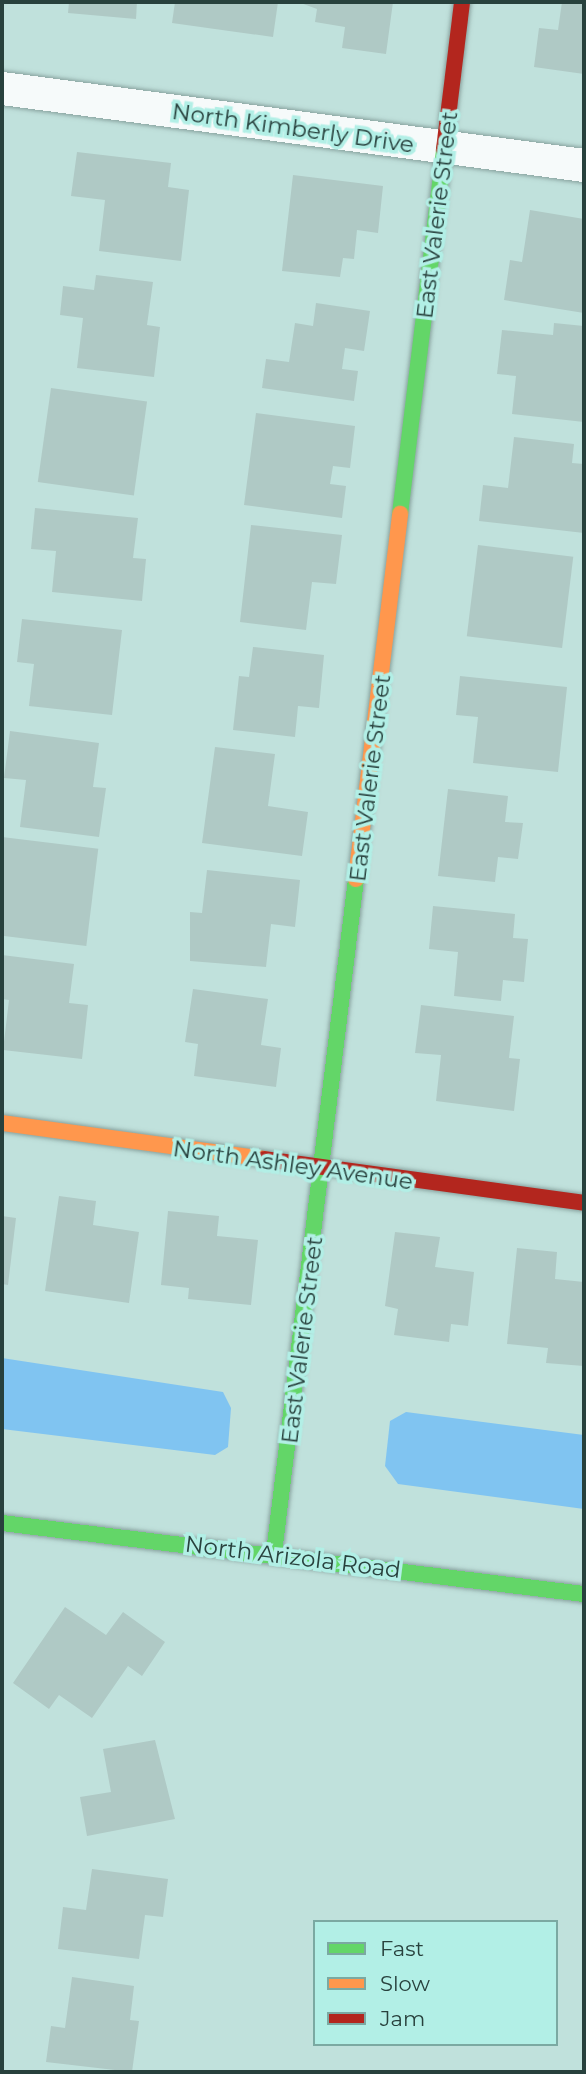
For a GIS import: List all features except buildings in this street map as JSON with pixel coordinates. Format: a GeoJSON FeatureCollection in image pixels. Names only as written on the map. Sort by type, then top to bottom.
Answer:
{"type":"FeatureCollection","features":[{"type":"Feature","properties":{"kind":"street","name":"East Valerie Street"},"geometry":{"type":"LineString","coordinates":[[274,1553],[323,1170],[462,2]]}},
{"type":"Feature","properties":{"kind":"street","name":"North Kimberly Drive"},"geometry":{"type":"LineString","coordinates":[[2,89],[445,149],[584,164]]}},
{"type":"Feature","properties":{"kind":"street","name":"North Ashley Avenue"},"geometry":{"type":"LineString","coordinates":[[2,1123],[323,1170],[584,1203]]}},
{"type":"Feature","properties":{"kind":"street","name":"North Arizola Road"},"geometry":{"type":"LineString","coordinates":[[2,1523],[274,1553],[584,1594]]}},
{"type":"Feature","properties":{"kind":"water"},"geometry":{"type":"Polygon","coordinates":[[[2,1358],[223,1392],[231,1408],[228,1447],[215,1455],[2,1429],[2,1358]]]}},
{"type":"Feature","properties":{"kind":"water"},"geometry":{"type":"Polygon","coordinates":[[[406,1412],[584,1435],[584,1509],[398,1484],[385,1466],[390,1421],[406,1412]]]}},
{"type":"Feature","properties":{"kind":"traffic: fast"},"geometry":{"type":"LineString","coordinates":[[400,514],[444,149]]}},
{"type":"Feature","properties":{"kind":"traffic: fast"},"geometry":{"type":"LineString","coordinates":[[274,1553],[356,879]]}},
{"type":"Feature","properties":{"kind":"traffic: fast"},"geometry":{"type":"LineString","coordinates":[[2,1523],[584,1594]]}},
{"type":"Feature","properties":{"kind":"traffic: slow"},"geometry":{"type":"LineString","coordinates":[[356,879],[400,514]]}},
{"type":"Feature","properties":{"kind":"traffic: slow"},"geometry":{"type":"LineString","coordinates":[[2,1123],[264,1159]]}},
{"type":"Feature","properties":{"kind":"traffic: jam"},"geometry":{"type":"LineString","coordinates":[[444,149],[462,2]]}},
{"type":"Feature","properties":{"kind":"traffic: jam"},"geometry":{"type":"LineString","coordinates":[[264,1159],[584,1203]]}}]}
